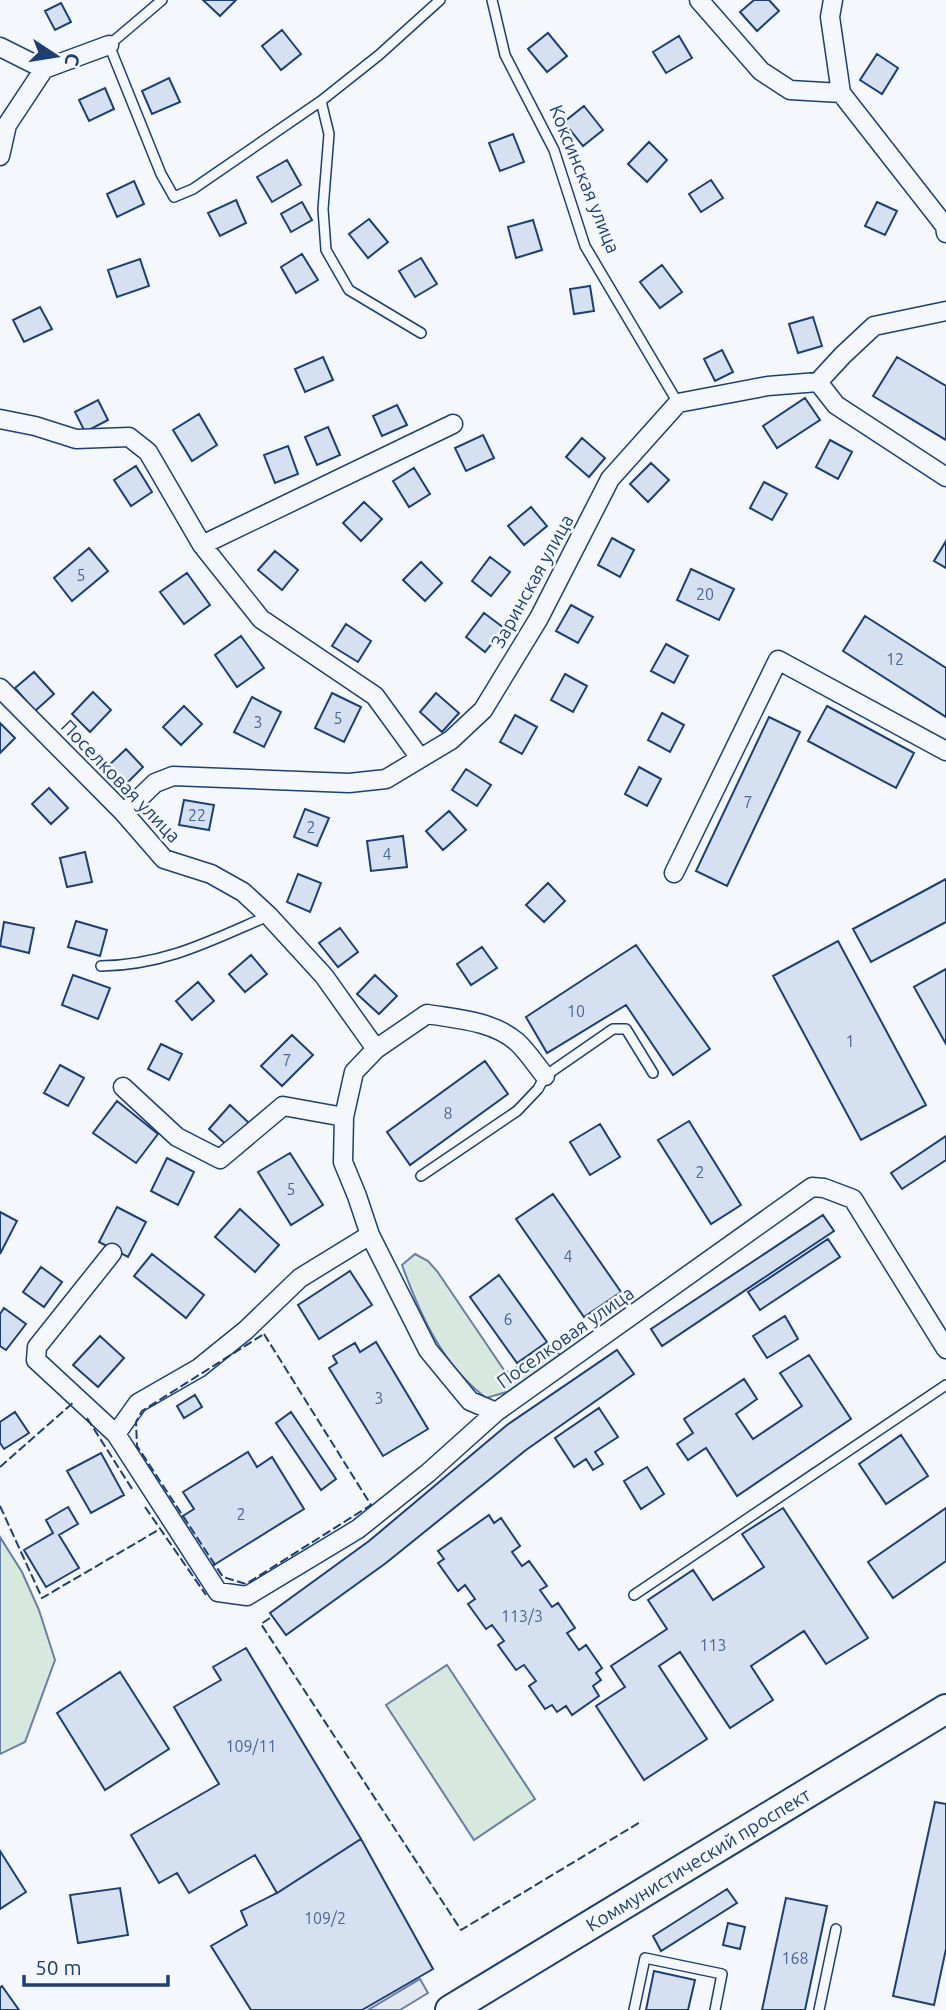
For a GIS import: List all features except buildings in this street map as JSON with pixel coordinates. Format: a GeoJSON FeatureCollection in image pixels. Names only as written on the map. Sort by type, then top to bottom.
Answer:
{"type":"FeatureCollection","features":[{"type":"Feature","properties":{"kind":"main road","name":"Коммунистический проспект"},"geometry":{"type":"LineString","coordinates":[[450,2010],[946,1709]]}},
{"type":"Feature","properties":{"kind":"street"},"geometry":{"type":"LineString","coordinates":[[699,0],[761,71],[780,84],[790,90],[841,93]]}},
{"type":"Feature","properties":{"kind":"street"},"geometry":{"type":"LineString","coordinates":[[833,0],[830,17],[841,93],[945,226],[946,233]]}},
{"type":"Feature","properties":{"kind":"street"},"geometry":{"type":"LineString","coordinates":[[0,156],[4,124],[44,69],[110,45]]}},
{"type":"Feature","properties":{"kind":"street"},"geometry":{"type":"LineString","coordinates":[[0,47],[44,69]]}},
{"type":"Feature","properties":{"kind":"street"},"geometry":{"type":"LineString","coordinates":[[678,403],[768,386],[818,382],[842,355],[874,326],[946,311]]}},
{"type":"Feature","properties":{"kind":"street"},"geometry":{"type":"LineString","coordinates":[[818,382],[836,405],[946,477]]}},
{"type":"Feature","properties":{"kind":"street","name":"Заринская улица"},"geometry":{"type":"LineString","coordinates":[[124,813],[155,783],[173,776],[349,783],[386,779],[451,740],[483,710],[539,618],[610,479],[678,403]]}},
{"type":"Feature","properties":{"kind":"street"},"geometry":{"type":"LineString","coordinates":[[0,419],[35,426],[76,439],[129,437],[148,452],[202,545],[261,620],[375,696],[420,758]]}},
{"type":"Feature","properties":{"kind":"street"},"geometry":{"type":"LineString","coordinates":[[202,545],[453,424]]}},
{"type":"Feature","properties":{"kind":"street"},"geometry":{"type":"LineString","coordinates":[[674,873],[778,660],[946,751]]}},
{"type":"Feature","properties":{"kind":"street","name":"Поселковая улица"},"geometry":{"type":"LineString","coordinates":[[0,688],[124,813],[164,859],[211,874],[243,892],[269,916],[324,976],[376,1049],[354,1072],[344,1117],[342,1162],[370,1235],[428,1350],[470,1401],[496,1412],[812,1187],[824,1188],[853,1199],[946,1349]]}},
{"type":"Feature","properties":{"kind":"street"},"geometry":{"type":"LineString","coordinates":[[376,1049],[427,1014],[477,1023],[500,1031],[517,1042],[545,1076]]}},
{"type":"Feature","properties":{"kind":"street"},"geometry":{"type":"LineString","coordinates":[[123,1087],[177,1136],[220,1159],[283,1106],[344,1117]]}},
{"type":"Feature","properties":{"kind":"street"},"geometry":{"type":"LineString","coordinates":[[116,1434],[138,1403],[199,1368],[246,1330],[300,1278],[370,1235]]}},
{"type":"Feature","properties":{"kind":"street"},"geometry":{"type":"LineString","coordinates":[[112,1253],[37,1347],[36,1360],[116,1434],[218,1592],[247,1596],[358,1529],[428,1473],[496,1412]]}},
{"type":"Feature","properties":{"kind":"lane"},"geometry":{"type":"LineString","coordinates":[[162,0],[110,45],[161,174],[174,197],[193,189],[321,101],[379,55],[440,0]]}},
{"type":"Feature","properties":{"kind":"lane","name":"Коксинская улица"},"geometry":{"type":"LineString","coordinates":[[492,0],[505,55],[554,150],[585,246],[678,403]]}},
{"type":"Feature","properties":{"kind":"lane"},"geometry":{"type":"LineString","coordinates":[[321,101],[329,134],[323,209],[326,250],[349,290],[421,332]]}},
{"type":"Feature","properties":{"kind":"lane"},"geometry":{"type":"LineString","coordinates":[[101,967],[131,966],[181,954],[269,916]]}},
{"type":"Feature","properties":{"kind":"lane"},"geometry":{"type":"LineString","coordinates":[[421,1176],[517,1111],[538,1089],[545,1076],[613,1029],[626,1029],[653,1073]]}},
{"type":"Feature","properties":{"kind":"lane"},"geometry":{"type":"LineString","coordinates":[[634,1595],[946,1385]]}},
{"type":"Feature","properties":{"kind":"lane"},"geometry":{"type":"LineString","coordinates":[[819,2010],[836,1929]]}},
{"type":"Feature","properties":{"kind":"lane"},"geometry":{"type":"LineString","coordinates":[[634,2010],[645,1958],[722,1974],[715,2010]]}},
{"type":"Feature","properties":{"kind":"shaded area"},"geometry":{"type":"Polygon","coordinates":[[[415,1254],[428,1261],[437,1271],[506,1373],[553,1348],[562,1357],[521,1388],[486,1398],[445,1355],[425,1321],[402,1265],[415,1254]]]}},
{"type":"Feature","properties":{"kind":"shaded area"},"geometry":{"type":"Polygon","coordinates":[[[0,1537],[22,1572],[39,1610],[55,1660],[25,1742],[0,1754],[0,1537]]]}},
{"type":"Feature","properties":{"kind":"shaded area"},"geometry":{"type":"Polygon","coordinates":[[[447,1665],[535,1799],[474,1840],[386,1705],[447,1665]]]}},
{"type":"Feature","properties":{"kind":"shaded area"},"geometry":{"type":"Polygon","coordinates":[[[420,1979],[428,1993],[400,2010],[368,2010],[420,1979]]]}},
{"type":"Feature","properties":{"kind":"fence"},"geometry":{"type":"LineString","coordinates":[[264,1334],[371,1505],[246,1584],[223,1577],[137,1446],[136,1422],[142,1411],[264,1334]]}},
{"type":"Feature","properties":{"kind":"fence"},"geometry":{"type":"LineString","coordinates":[[0,1467],[75,1401]]}},
{"type":"Feature","properties":{"kind":"fence"},"geometry":{"type":"LineString","coordinates":[[87,1418],[134,1492]]}},
{"type":"Feature","properties":{"kind":"fence"},"geometry":{"type":"LineString","coordinates":[[0,1506],[42,1598],[160,1529]]}},
{"type":"Feature","properties":{"kind":"fence"},"geometry":{"type":"LineString","coordinates":[[145,1507],[206,1595]]}},
{"type":"Feature","properties":{"kind":"fence"},"geometry":{"type":"LineString","coordinates":[[270,1618],[261,1624],[461,1930],[642,1821]]}}]}
